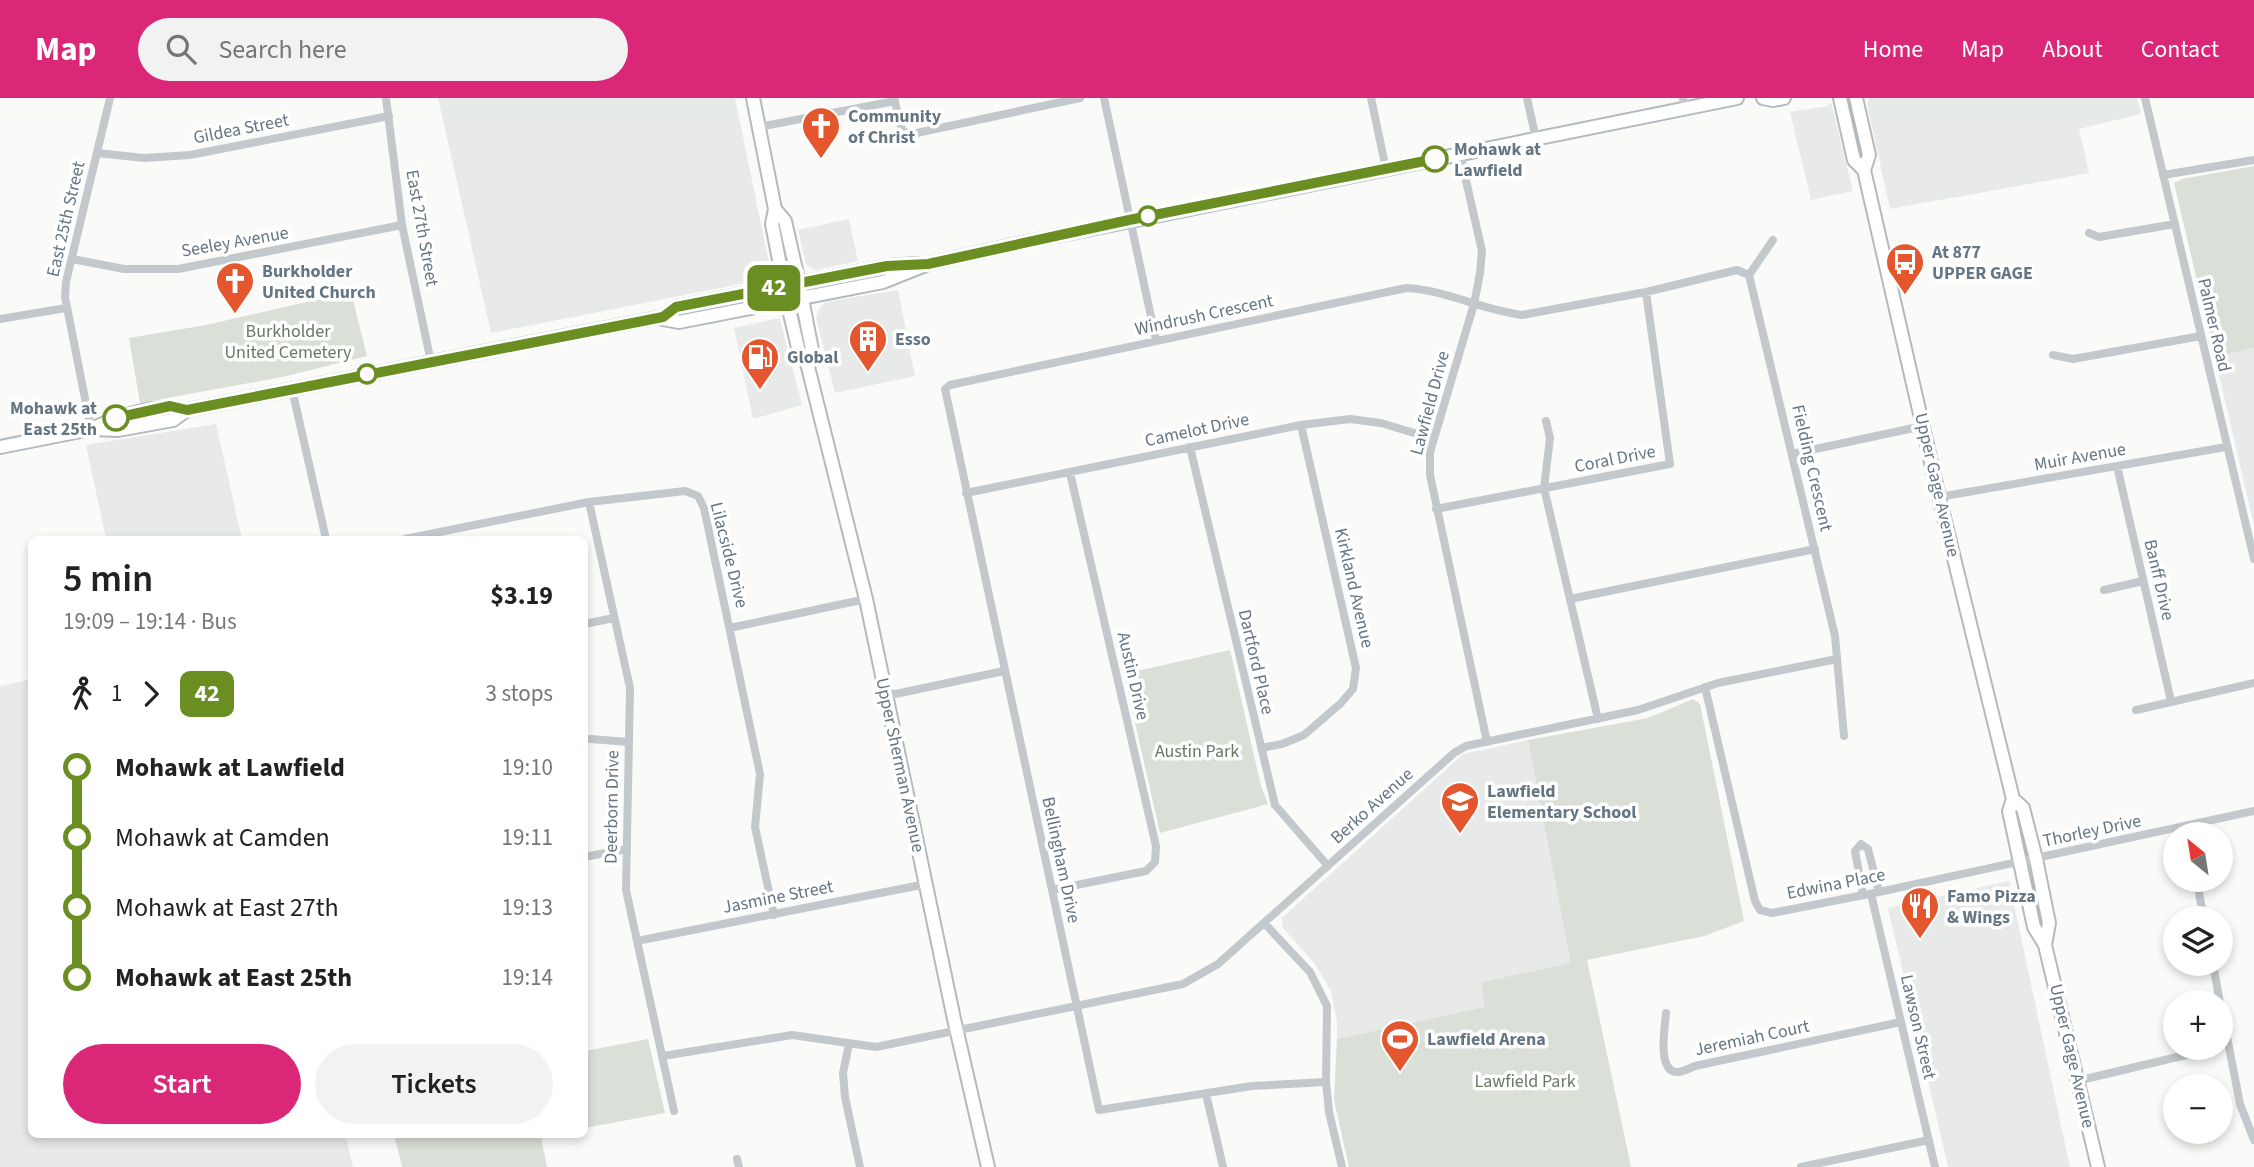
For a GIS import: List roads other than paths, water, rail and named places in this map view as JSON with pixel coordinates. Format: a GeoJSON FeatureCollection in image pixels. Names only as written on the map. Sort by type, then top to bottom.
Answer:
{"type":"FeatureCollection","features":[{"type":"Feature","properties":{"kind":"main road","name":"Upper Sherman Avenue"},"geometry":{"type":"LineString","coordinates":[[753,98],[775,209],[772,224],[787,301],[799,352],[807,363],[866,599],[956,1030],[988,1167]]}},
{"type":"Feature","properties":{"kind":"main road"},"geometry":{"type":"LineString","coordinates":[[663,317],[679,322],[883,282],[928,264],[1129,220],[1536,139],[1684,103],[1737,98]]}},
{"type":"Feature","properties":{"kind":"main road"},"geometry":{"type":"LineString","coordinates":[[1763,98],[1784,98]]}},
{"type":"Feature","properties":{"kind":"main road","name":"Upper Gage Avenue"},"geometry":{"type":"LineString","coordinates":[[1840,98],[1854,160],[1864,170]]}},
{"type":"Feature","properties":{"kind":"main road","name":"Upper Gage Avenue"},"geometry":{"type":"LineString","coordinates":[[1856,98],[1869,155],[1864,170],[2013,799],[2009,811],[2019,862],[2034,927],[2045,945],[2098,1167]]}},
{"type":"Feature","properties":{"kind":"main road","name":"Upper Sherman Avenue"},"geometry":{"type":"LineString","coordinates":[[775,209],[785,221],[799,283],[812,350],[807,363]]}},
{"type":"Feature","properties":{"kind":"main road"},"geometry":{"type":"LineString","coordinates":[[0,447],[91,429],[116,418],[170,406],[187,410],[663,317],[676,307],[784,285],[887,266],[928,264]]}},
{"type":"Feature","properties":{"kind":"main road","name":"Upper Gage Avenue"},"geometry":{"type":"LineString","coordinates":[[2013,799],[2024,807],[2036,859],[2049,923],[2045,945]]}},
{"type":"Feature","properties":{"kind":"street","name":"East 25th Street"},"geometry":{"type":"LineString","coordinates":[[91,429],[66,308],[66,282],[110,98]]}},
{"type":"Feature","properties":{"kind":"street","name":"East 27th Street"},"geometry":{"type":"LineString","coordinates":[[386,98],[402,225],[431,362]]}},
{"type":"Feature","properties":{"kind":"street"},"geometry":{"type":"LineString","coordinates":[[759,127],[894,100],[902,130],[912,134],[1080,98]]}},
{"type":"Feature","properties":{"kind":"street"},"geometry":{"type":"LineString","coordinates":[[1104,98],[1156,340]]}},
{"type":"Feature","properties":{"kind":"street"},"geometry":{"type":"LineString","coordinates":[[1371,98],[1386,169]]}},
{"type":"Feature","properties":{"kind":"street"},"geometry":{"type":"LineString","coordinates":[[1527,98],[1536,139]]}},
{"type":"Feature","properties":{"kind":"street","name":"Palmer Road"},"geometry":{"type":"LineString","coordinates":[[2145,98],[2254,559]]}},
{"type":"Feature","properties":{"kind":"street","name":"Gildea Street"},"geometry":{"type":"LineString","coordinates":[[97,153],[145,158],[175,157],[389,116]]}},
{"type":"Feature","properties":{"kind":"street","name":"Lawfield Drive"},"geometry":{"type":"LineString","coordinates":[[1460,154],[1482,251],[1480,273],[1474,304],[1430,452],[1430,475],[1487,742]]}},
{"type":"Feature","properties":{"kind":"street"},"geometry":{"type":"LineString","coordinates":[[2163,175],[2254,160]]}},
{"type":"Feature","properties":{"kind":"street"},"geometry":{"type":"LineString","coordinates":[[2089,233],[2099,237],[2175,224]]}},
{"type":"Feature","properties":{"kind":"street","name":"Seeley Avenue"},"geometry":{"type":"LineString","coordinates":[[72,259],[124,269],[178,269],[402,225]]}},
{"type":"Feature","properties":{"kind":"street"},"geometry":{"type":"LineString","coordinates":[[1474,304],[1503,313],[1522,315],[1646,292],[1737,270],[1749,275],[1773,240]]}},
{"type":"Feature","properties":{"kind":"street","name":"Fielding Crescent"},"geometry":{"type":"LineString","coordinates":[[1570,599],[1815,549],[1749,275]]}},
{"type":"Feature","properties":{"kind":"street","name":"Windrush Crescent"},"geometry":{"type":"LineString","coordinates":[[944,393],[950,385],[1406,288],[1429,290],[1474,304]]}},
{"type":"Feature","properties":{"kind":"street","name":"Coral Drive"},"geometry":{"type":"LineString","coordinates":[[1436,509],[1670,464],[1646,292]]}},
{"type":"Feature","properties":{"kind":"street"},"geometry":{"type":"LineString","coordinates":[[0,319],[66,308]]}},
{"type":"Feature","properties":{"kind":"street"},"geometry":{"type":"LineString","coordinates":[[2053,355],[2073,359],[2201,336]]}},
{"type":"Feature","properties":{"kind":"street"},"geometry":{"type":"LineString","coordinates":[[292,389],[325,536]]}},
{"type":"Feature","properties":{"kind":"street","name":"Bellingham Drive"},"geometry":{"type":"LineString","coordinates":[[944,393],[1099,1110],[1252,1086],[1326,1082]]}},
{"type":"Feature","properties":{"kind":"street","name":"Camelot Drive"},"geometry":{"type":"LineString","coordinates":[[966,494],[1301,425],[1350,419],[1381,423],[1434,439]]}},
{"type":"Feature","properties":{"kind":"street"},"geometry":{"type":"LineString","coordinates":[[1546,421],[1549,438],[1545,488],[1598,719]]}},
{"type":"Feature","properties":{"kind":"street","name":"Kirkland Avenue"},"geometry":{"type":"LineString","coordinates":[[1261,748],[1304,736],[1340,704],[1353,688],[1356,668],[1301,425]]}},
{"type":"Feature","properties":{"kind":"street"},"geometry":{"type":"LineString","coordinates":[[1792,454],[1923,426]]}},
{"type":"Feature","properties":{"kind":"street","name":"Dartford Place"},"geometry":{"type":"LineString","coordinates":[[1190,447],[1275,805],[1328,866]]}},
{"type":"Feature","properties":{"kind":"street","name":"Muir Avenue"},"geometry":{"type":"LineString","coordinates":[[1940,497],[2226,447]]}},
{"type":"Feature","properties":{"kind":"street","name":"Banff Drive"},"geometry":{"type":"LineString","coordinates":[[2117,466],[2172,701]]}},
{"type":"Feature","properties":{"kind":"street","name":"Austin Drive"},"geometry":{"type":"LineString","coordinates":[[1052,890],[1146,872],[1155,862],[1156,854],[1070,473]]}},
{"type":"Feature","properties":{"kind":"street","name":"Lilacside Drive"},"geometry":{"type":"LineString","coordinates":[[420,536],[589,502],[685,491],[698,496],[704,508],[760,774],[755,827],[774,915]]}},
{"type":"Feature","properties":{"kind":"street","name":"Deerborn Drive"},"geometry":{"type":"LineString","coordinates":[[589,502],[630,688],[626,890],[674,1111]]}},
{"type":"Feature","properties":{"kind":"street"},"geometry":{"type":"LineString","coordinates":[[1815,549],[1835,636],[1844,736]]}},
{"type":"Feature","properties":{"kind":"street"},"geometry":{"type":"LineString","coordinates":[[2104,590],[2143,581]]}},
{"type":"Feature","properties":{"kind":"street"},"geometry":{"type":"LineString","coordinates":[[730,628],[866,599]]}},
{"type":"Feature","properties":{"kind":"street"},"geometry":{"type":"LineString","coordinates":[[588,623],[614,618]]}},
{"type":"Feature","properties":{"kind":"street","name":"Berko Avenue"},"geometry":{"type":"LineString","coordinates":[[663,1056],[792,1035],[876,1046],[1183,984],[1217,964],[1265,924],[1454,752],[1466,746],[1645,709],[1705,687],[1837,659]]}},
{"type":"Feature","properties":{"kind":"street"},"geometry":{"type":"LineString","coordinates":[[886,696],[1004,671]]}},
{"type":"Feature","properties":{"kind":"street"},"geometry":{"type":"LineString","coordinates":[[2136,710],[2254,683]]}},
{"type":"Feature","properties":{"kind":"street","name":"Edwina Place"},"geometry":{"type":"LineString","coordinates":[[1705,687],[1755,901],[1760,910],[1772,913],[2019,862]]}},
{"type":"Feature","properties":{"kind":"street"},"geometry":{"type":"LineString","coordinates":[[591,738],[628,742]]}},
{"type":"Feature","properties":{"kind":"street","name":"Thorley Drive"},"geometry":{"type":"LineString","coordinates":[[2019,862],[2254,811]]}},
{"type":"Feature","properties":{"kind":"street"},"geometry":{"type":"LineString","coordinates":[[1861,844],[1868,849],[1871,894],[1855,851],[1861,844]]}},
{"type":"Feature","properties":{"kind":"street"},"geometry":{"type":"LineString","coordinates":[[588,856],[627,849]]}},
{"type":"Feature","properties":{"kind":"street","name":"Jasmine Street"},"geometry":{"type":"LineString","coordinates":[[637,941],[926,884]]}},
{"type":"Feature","properties":{"kind":"street"},"geometry":{"type":"LineString","coordinates":[[2199,893],[2202,906]]}},
{"type":"Feature","properties":{"kind":"street","name":"Lawson Street"},"geometry":{"type":"LineString","coordinates":[[1871,894],[1935,1167]]}},
{"type":"Feature","properties":{"kind":"street"},"geometry":{"type":"LineString","coordinates":[[1265,924],[1310,972],[1327,1006],[1326,1082],[1329,1112],[1342,1167]]}},
{"type":"Feature","properties":{"kind":"street","name":"Jeremiah Court"},"geometry":{"type":"LineString","coordinates":[[1665,1013],[1664,1062],[1670,1070],[1677,1072],[1901,1022]]}},
{"type":"Feature","properties":{"kind":"street"},"geometry":{"type":"LineString","coordinates":[[849,1044],[843,1073],[845,1097],[860,1167]]}},
{"type":"Feature","properties":{"kind":"street"},"geometry":{"type":"LineString","coordinates":[[2077,1081],[2165,1060]]}},
{"type":"Feature","properties":{"kind":"street"},"geometry":{"type":"LineString","coordinates":[[2229,1060],[2240,1104],[2254,1140]]}},
{"type":"Feature","properties":{"kind":"street"},"geometry":{"type":"LineString","coordinates":[[1206,1094],[1223,1167]]}},
{"type":"Feature","properties":{"kind":"street"},"geometry":{"type":"LineString","coordinates":[[1801,1167],[1928,1140]]}},
{"type":"Feature","properties":{"kind":"place","name":"Mohawk at Lawfield"},"geometry":{"type":"Point","coordinates":[1435,159]}},
{"type":"Feature","properties":{"kind":"place","name":"Community of Christ"},"geometry":{"type":"Point","coordinates":[821,160]}},
{"type":"Feature","properties":{"kind":"place","name":"At 877 UPPER GAGE"},"geometry":{"type":"Point","coordinates":[1905,296]}},
{"type":"Feature","properties":{"kind":"place","name":"Burkholder United Church"},"geometry":{"type":"Point","coordinates":[235,315]}},
{"type":"Feature","properties":{"kind":"place","name":"Esso"},"geometry":{"type":"Point","coordinates":[868,373]}},
{"type":"Feature","properties":{"kind":"place","name":"Global"},"geometry":{"type":"Point","coordinates":[760,391]}},
{"type":"Feature","properties":{"kind":"place","name":"Mohawk at East 25th"},"geometry":{"type":"Point","coordinates":[116,418]}},
{"type":"Feature","properties":{"kind":"place","name":"Lawfield Elementary School"},"geometry":{"type":"Point","coordinates":[1460,835]}},
{"type":"Feature","properties":{"kind":"place","name":"Famo Pizza & Wings"},"geometry":{"type":"Point","coordinates":[1920,940]}},
{"type":"Feature","properties":{"kind":"place","name":"Lawfield Arena"},"geometry":{"type":"Point","coordinates":[1400,1073]}},
{"type":"Feature","properties":{"kind":"park label","name":"Burkholder United Cemetery"},"geometry":{"type":"Point","coordinates":[288,341]}},
{"type":"Feature","properties":{"kind":"park label","name":"Austin Park"},"geometry":{"type":"Point","coordinates":[1197,751]}},
{"type":"Feature","properties":{"kind":"park label","name":"Lawfield Park"},"geometry":{"type":"Point","coordinates":[1525,1081]}}]}
